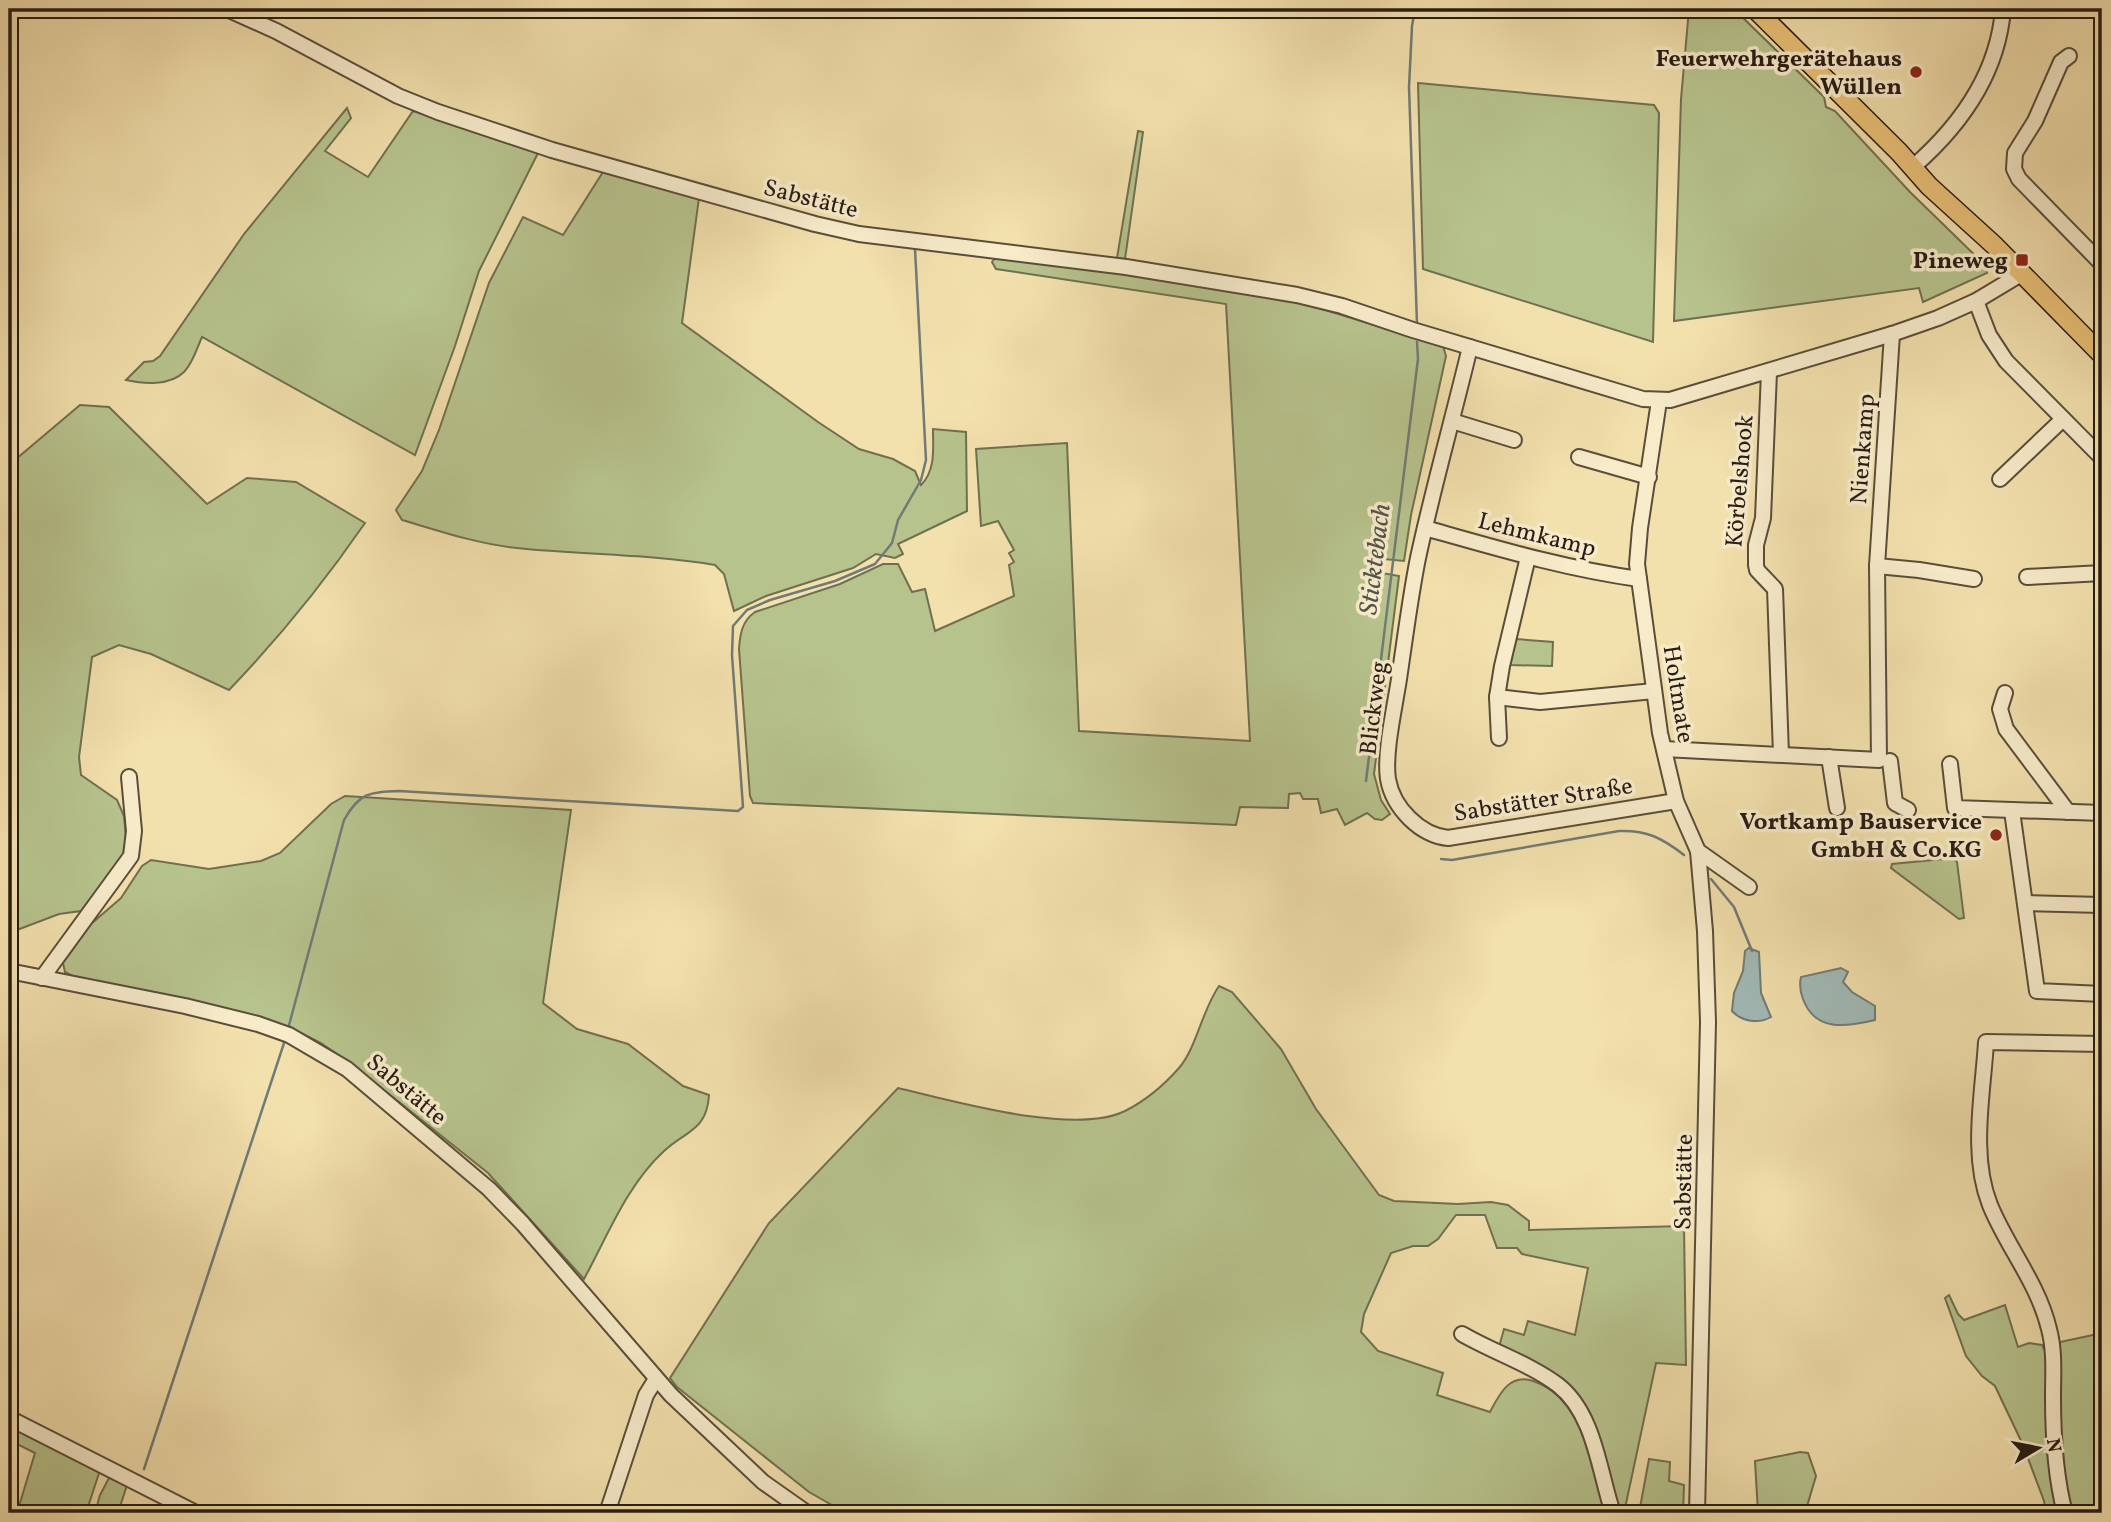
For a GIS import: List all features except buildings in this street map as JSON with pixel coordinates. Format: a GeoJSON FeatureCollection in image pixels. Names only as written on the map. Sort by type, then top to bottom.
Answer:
{"type":"FeatureCollection","features":[{"type":"Feature","properties":{"kind":"main road"},"geometry":{"type":"LineString","coordinates":[[1755,9],[1897,149],[1929,186],[1995,246],[2102,355]]}},
{"type":"Feature","properties":{"kind":"street","name":"Sabstätte"},"geometry":{"type":"LineString","coordinates":[[227,9],[276,31],[398,96],[438,113],[559,152],[815,224],[859,234],[1009,251],[1254,287],[1342,306],[1470,347]]}},
{"type":"Feature","properties":{"kind":"street"},"geometry":{"type":"LineString","coordinates":[[1913,167],[1939,143],[1970,104],[1995,52],[2004,9]]}},
{"type":"Feature","properties":{"kind":"street"},"geometry":{"type":"LineString","coordinates":[[2069,56],[2061,62],[2035,121],[2015,153],[2014,169],[2019,180],[2101,261]]}},
{"type":"Feature","properties":{"kind":"street"},"geometry":{"type":"LineString","coordinates":[[1470,347],[1632,397],[1671,400],[1938,318],[1976,301],[2021,274]]}},
{"type":"Feature","properties":{"kind":"street"},"geometry":{"type":"LineString","coordinates":[[1976,301],[1997,350],[2102,458]]}},
{"type":"Feature","properties":{"kind":"street","name":"Nienkamp"},"geometry":{"type":"LineString","coordinates":[[1892,334],[1877,566],[1889,761],[1895,803],[1908,810]]}},
{"type":"Feature","properties":{"kind":"street","name":"Blickweg"},"geometry":{"type":"LineString","coordinates":[[1420,827],[1400,807],[1393,794],[1388,778],[1388,765],[1415,577],[1470,347]]}},
{"type":"Feature","properties":{"kind":"street","name":"Körbelshook"},"geometry":{"type":"LineString","coordinates":[[1769,372],[1763,518],[1756,545],[1756,565],[1757,570],[1775,589],[1781,754]]}},
{"type":"Feature","properties":{"kind":"street","name":"Holtmate"},"geometry":{"type":"LineString","coordinates":[[1659,401],[1638,543],[1639,579],[1664,749],[1676,801],[1698,851]]}},
{"type":"Feature","properties":{"kind":"street"},"geometry":{"type":"LineString","coordinates":[[2000,479],[2063,419]]}},
{"type":"Feature","properties":{"kind":"street"},"geometry":{"type":"LineString","coordinates":[[1452,421],[1514,440]]}},
{"type":"Feature","properties":{"kind":"street"},"geometry":{"type":"LineString","coordinates":[[1579,457],[1649,477]]}},
{"type":"Feature","properties":{"kind":"street","name":"Lehmkamp"},"geometry":{"type":"LineString","coordinates":[[1425,528],[1528,557],[1639,579]]}},
{"type":"Feature","properties":{"kind":"street"},"geometry":{"type":"LineString","coordinates":[[1499,738],[1497,697],[1528,557]]}},
{"type":"Feature","properties":{"kind":"street"},"geometry":{"type":"LineString","coordinates":[[1877,566],[1974,579]]}},
{"type":"Feature","properties":{"kind":"street"},"geometry":{"type":"LineString","coordinates":[[2027,577],[2102,573]]}},
{"type":"Feature","properties":{"kind":"street"},"geometry":{"type":"LineString","coordinates":[[1497,697],[1541,702],[1654,691]]}},
{"type":"Feature","properties":{"kind":"street"},"geometry":{"type":"LineString","coordinates":[[2005,692],[2000,709],[2006,729],[2068,812]]}},
{"type":"Feature","properties":{"kind":"street"},"geometry":{"type":"LineString","coordinates":[[1664,749],[1889,761]]}},
{"type":"Feature","properties":{"kind":"street"},"geometry":{"type":"LineString","coordinates":[[1829,757],[1837,808]]}},
{"type":"Feature","properties":{"kind":"street"},"geometry":{"type":"LineString","coordinates":[[1950,764],[1955,808],[2102,813]]}},
{"type":"Feature","properties":{"kind":"street"},"geometry":{"type":"LineString","coordinates":[[42,978],[131,856],[134,831],[129,777]]}},
{"type":"Feature","properties":{"kind":"street","name":"Sabstätter Straße"},"geometry":{"type":"LineString","coordinates":[[1420,827],[1436,836],[1448,838],[1676,801]]}},
{"type":"Feature","properties":{"kind":"street"},"geometry":{"type":"LineString","coordinates":[[2012,811],[2037,992],[2102,994]]}},
{"type":"Feature","properties":{"kind":"street","name":"Sabstätte"},"geometry":{"type":"LineString","coordinates":[[1696,1513],[1708,1022],[1698,851]]}},
{"type":"Feature","properties":{"kind":"street"},"geometry":{"type":"LineString","coordinates":[[1698,851],[1749,887]]}},
{"type":"Feature","properties":{"kind":"street"},"geometry":{"type":"LineString","coordinates":[[2025,903],[2102,905]]}},
{"type":"Feature","properties":{"kind":"street","name":"Sabstätte"},"geometry":{"type":"LineString","coordinates":[[9,971],[258,1024],[289,1035],[347,1069],[489,1189],[523,1224],[656,1379],[763,1482],[807,1513]]}},
{"type":"Feature","properties":{"kind":"street"},"geometry":{"type":"LineString","coordinates":[[2065,1513],[2053,1437],[2053,1349],[2049,1329],[2037,1293],[1990,1207],[1982,1181],[1979,1144],[1986,1042],[2102,1044]]}},
{"type":"Feature","properties":{"kind":"street"},"geometry":{"type":"LineString","coordinates":[[1462,1334],[1558,1385],[1574,1402],[1594,1445],[1613,1513]]}},
{"type":"Feature","properties":{"kind":"street"},"geometry":{"type":"LineString","coordinates":[[607,1513],[646,1395],[656,1379]]}},
{"type":"Feature","properties":{"kind":"street"},"geometry":{"type":"LineString","coordinates":[[9,1418],[196,1513]]}},
{"type":"Feature","properties":{"kind":"green space"},"geometry":{"type":"Polygon","coordinates":[[[1689,9],[1734,9],[1824,97],[1826,107],[1835,111],[1910,192],[1986,266],[1987,273],[1923,302],[1919,288],[1674,321],[1681,99],[1689,9]]]}},
{"type":"Feature","properties":{"kind":"green space"},"geometry":{"type":"Polygon","coordinates":[[[1418,83],[1654,105],[1659,113],[1653,342],[1423,269],[1418,83]]]}},
{"type":"Feature","properties":{"kind":"green space"},"geometry":{"type":"Polygon","coordinates":[[[347,108],[351,118],[325,151],[368,177],[413,111],[539,151],[479,271],[415,455],[202,337],[190,364],[178,377],[156,383],[126,380],[144,362],[153,361],[160,356],[244,234],[347,108]]]}},
{"type":"Feature","properties":{"kind":"green space"},"geometry":{"type":"Polygon","coordinates":[[[1138,131],[1143,132],[1125,259],[1117,258],[1138,131]]]}},
{"type":"Feature","properties":{"kind":"green space"},"geometry":{"type":"Polygon","coordinates":[[[603,172],[699,198],[682,323],[818,422],[859,449],[893,459],[915,471],[921,485],[931,466],[933,429],[966,432],[967,511],[898,544],[903,554],[895,558],[876,554],[853,568],[766,596],[734,611],[724,574],[715,565],[502,546],[459,537],[402,520],[396,510],[422,471],[439,430],[489,283],[523,217],[563,235],[603,172]]]}},
{"type":"Feature","properties":{"kind":"green space"},"geometry":{"type":"Polygon","coordinates":[[[996,257],[1215,287],[1299,302],[1443,346],[1446,356],[1411,515],[1404,561],[1384,559],[1382,573],[1399,576],[1374,774],[1381,800],[1390,814],[1382,820],[1367,813],[1345,825],[1337,809],[1321,813],[1318,799],[1303,799],[1300,793],[1289,794],[1288,808],[1240,807],[1236,825],[753,803],[750,796],[739,649],[742,628],[755,612],[840,584],[883,564],[898,564],[912,592],[925,589],[935,631],[1014,596],[1009,565],[1014,562],[1009,553],[1014,550],[998,521],[981,526],[976,449],[1067,443],[1079,731],[1250,741],[1226,304],[996,269],[992,262],[996,257]]]}},
{"type":"Feature","properties":{"kind":"green space"},"geometry":{"type":"Polygon","coordinates":[[[80,405],[109,407],[207,504],[247,478],[296,482],[365,523],[300,609],[229,690],[151,654],[119,645],[92,657],[79,757],[81,775],[117,800],[124,816],[126,839],[123,855],[81,911],[59,914],[9,933],[9,465],[80,405]]]}},
{"type":"Feature","properties":{"kind":"green space"},"geometry":{"type":"Polygon","coordinates":[[[1516,639],[1553,642],[1552,666],[1510,665],[1516,639]]]}},
{"type":"Feature","properties":{"kind":"green space"},"geometry":{"type":"Polygon","coordinates":[[[345,796],[571,810],[543,1003],[577,1029],[628,1044],[683,1086],[709,1095],[704,1116],[694,1129],[664,1151],[639,1179],[619,1211],[584,1279],[488,1173],[321,1043],[264,1019],[82,981],[65,972],[63,963],[91,924],[121,898],[142,866],[151,860],[209,869],[261,861],[280,853],[331,804],[345,796]]]}},
{"type":"Feature","properties":{"kind":"green space"},"geometry":{"type":"Polygon","coordinates":[[[1954,858],[1957,862],[1964,918],[1959,919],[1891,868],[1892,864],[1954,858]]]}},
{"type":"Feature","properties":{"kind":"green space"},"geometry":{"type":"Polygon","coordinates":[[[1219,986],[1232,992],[1281,1049],[1316,1109],[1379,1195],[1394,1201],[1458,1204],[1491,1202],[1508,1205],[1529,1221],[1529,1230],[1684,1226],[1686,1365],[1656,1363],[1624,1513],[1619,1513],[1600,1440],[1578,1396],[1499,1347],[1504,1329],[1524,1335],[1528,1321],[1575,1335],[1588,1268],[1522,1254],[1517,1248],[1497,1248],[1485,1215],[1456,1215],[1438,1239],[1428,1246],[1413,1246],[1391,1253],[1364,1314],[1361,1332],[1378,1351],[1443,1373],[1437,1395],[1490,1412],[1506,1387],[1517,1380],[1533,1381],[1551,1390],[1575,1419],[1583,1437],[1605,1513],[846,1513],[809,1492],[677,1387],[670,1378],[769,1223],[898,1088],[1013,1114],[1076,1120],[1103,1118],[1125,1111],[1140,1102],[1179,1068],[1219,986]]]}},
{"type":"Feature","properties":{"kind":"green space"},"geometry":{"type":"Polygon","coordinates":[[[1949,1295],[1964,1320],[2005,1305],[2018,1347],[2029,1343],[2042,1345],[2046,1353],[2059,1513],[2046,1513],[2023,1445],[1995,1386],[1982,1376],[1966,1356],[1945,1298],[1949,1295]]]}},
{"type":"Feature","properties":{"kind":"green space"},"geometry":{"type":"Polygon","coordinates":[[[2102,1333],[2102,1513],[2072,1513],[2057,1428],[2056,1382],[2060,1342],[2102,1333]]]}},
{"type":"Feature","properties":{"kind":"green space"},"geometry":{"type":"Polygon","coordinates":[[[9,1425],[100,1470],[86,1513],[17,1513],[35,1453],[9,1440],[9,1425]]]}},
{"type":"Feature","properties":{"kind":"green space"},"geometry":{"type":"Polygon","coordinates":[[[1800,1452],[1808,1453],[1816,1476],[1805,1513],[1758,1513],[1755,1461],[1800,1452]]]}},
{"type":"Feature","properties":{"kind":"green space"},"geometry":{"type":"Polygon","coordinates":[[[1649,1459],[1670,1462],[1669,1481],[1684,1485],[1683,1513],[1639,1513],[1649,1459]]]}},
{"type":"Feature","properties":{"kind":"green space"},"geometry":{"type":"Polygon","coordinates":[[[110,1476],[127,1485],[118,1513],[95,1513],[100,1495],[110,1476]]]}},
{"type":"Feature","properties":{"kind":"water"},"geometry":{"type":"Polygon","coordinates":[[[1749,948],[1759,952],[1761,993],[1771,1017],[1761,1021],[1746,1020],[1732,1011],[1734,993],[1743,971],[1745,951],[1749,948]]]}},
{"type":"Feature","properties":{"kind":"water"},"geometry":{"type":"Polygon","coordinates":[[[1841,968],[1848,972],[1843,982],[1852,992],[1875,1006],[1875,1020],[1833,1024],[1823,1022],[1808,1010],[1801,991],[1801,977],[1841,968]]]}},
{"type":"Feature","properties":{"kind":"waterway"},"geometry":{"type":"LineString","coordinates":[[1415,9],[1409,87],[1417,324]]}},
{"type":"Feature","properties":{"kind":"waterway"},"geometry":{"type":"LineString","coordinates":[[288,1029],[344,820],[360,799],[372,793],[399,791],[738,811],[743,807],[732,655],[733,626],[747,610],[770,600],[835,581],[875,564],[892,543],[898,520],[921,480],[926,460],[915,249]]}},
{"type":"Feature","properties":{"kind":"waterway","name":"Sticktebach"},"geometry":{"type":"LineString","coordinates":[[1366,781],[1418,359],[1417,342]]}},
{"type":"Feature","properties":{"kind":"waterway","name":"Sticktebach"},"geometry":{"type":"LineString","coordinates":[[1441,859],[1452,860],[1619,831],[1654,836],[1684,855]]}},
{"type":"Feature","properties":{"kind":"waterway"},"geometry":{"type":"LineString","coordinates":[[1711,879],[1734,907],[1752,951]]}},
{"type":"Feature","properties":{"kind":"waterway"},"geometry":{"type":"LineString","coordinates":[[144,1469],[285,1040]]}},
{"type":"Feature","properties":{"kind":"place","name":"Feuerwehrgerätehaus Wüllen"},"geometry":{"type":"Point","coordinates":[1916,72]}},
{"type":"Feature","properties":{"kind":"place","name":"Pineweg"},"geometry":{"type":"Point","coordinates":[2022,260]}},
{"type":"Feature","properties":{"kind":"place","name":"Vortkamp Bauservice GmbH & Co.KG"},"geometry":{"type":"Point","coordinates":[1996,835]}}]}
